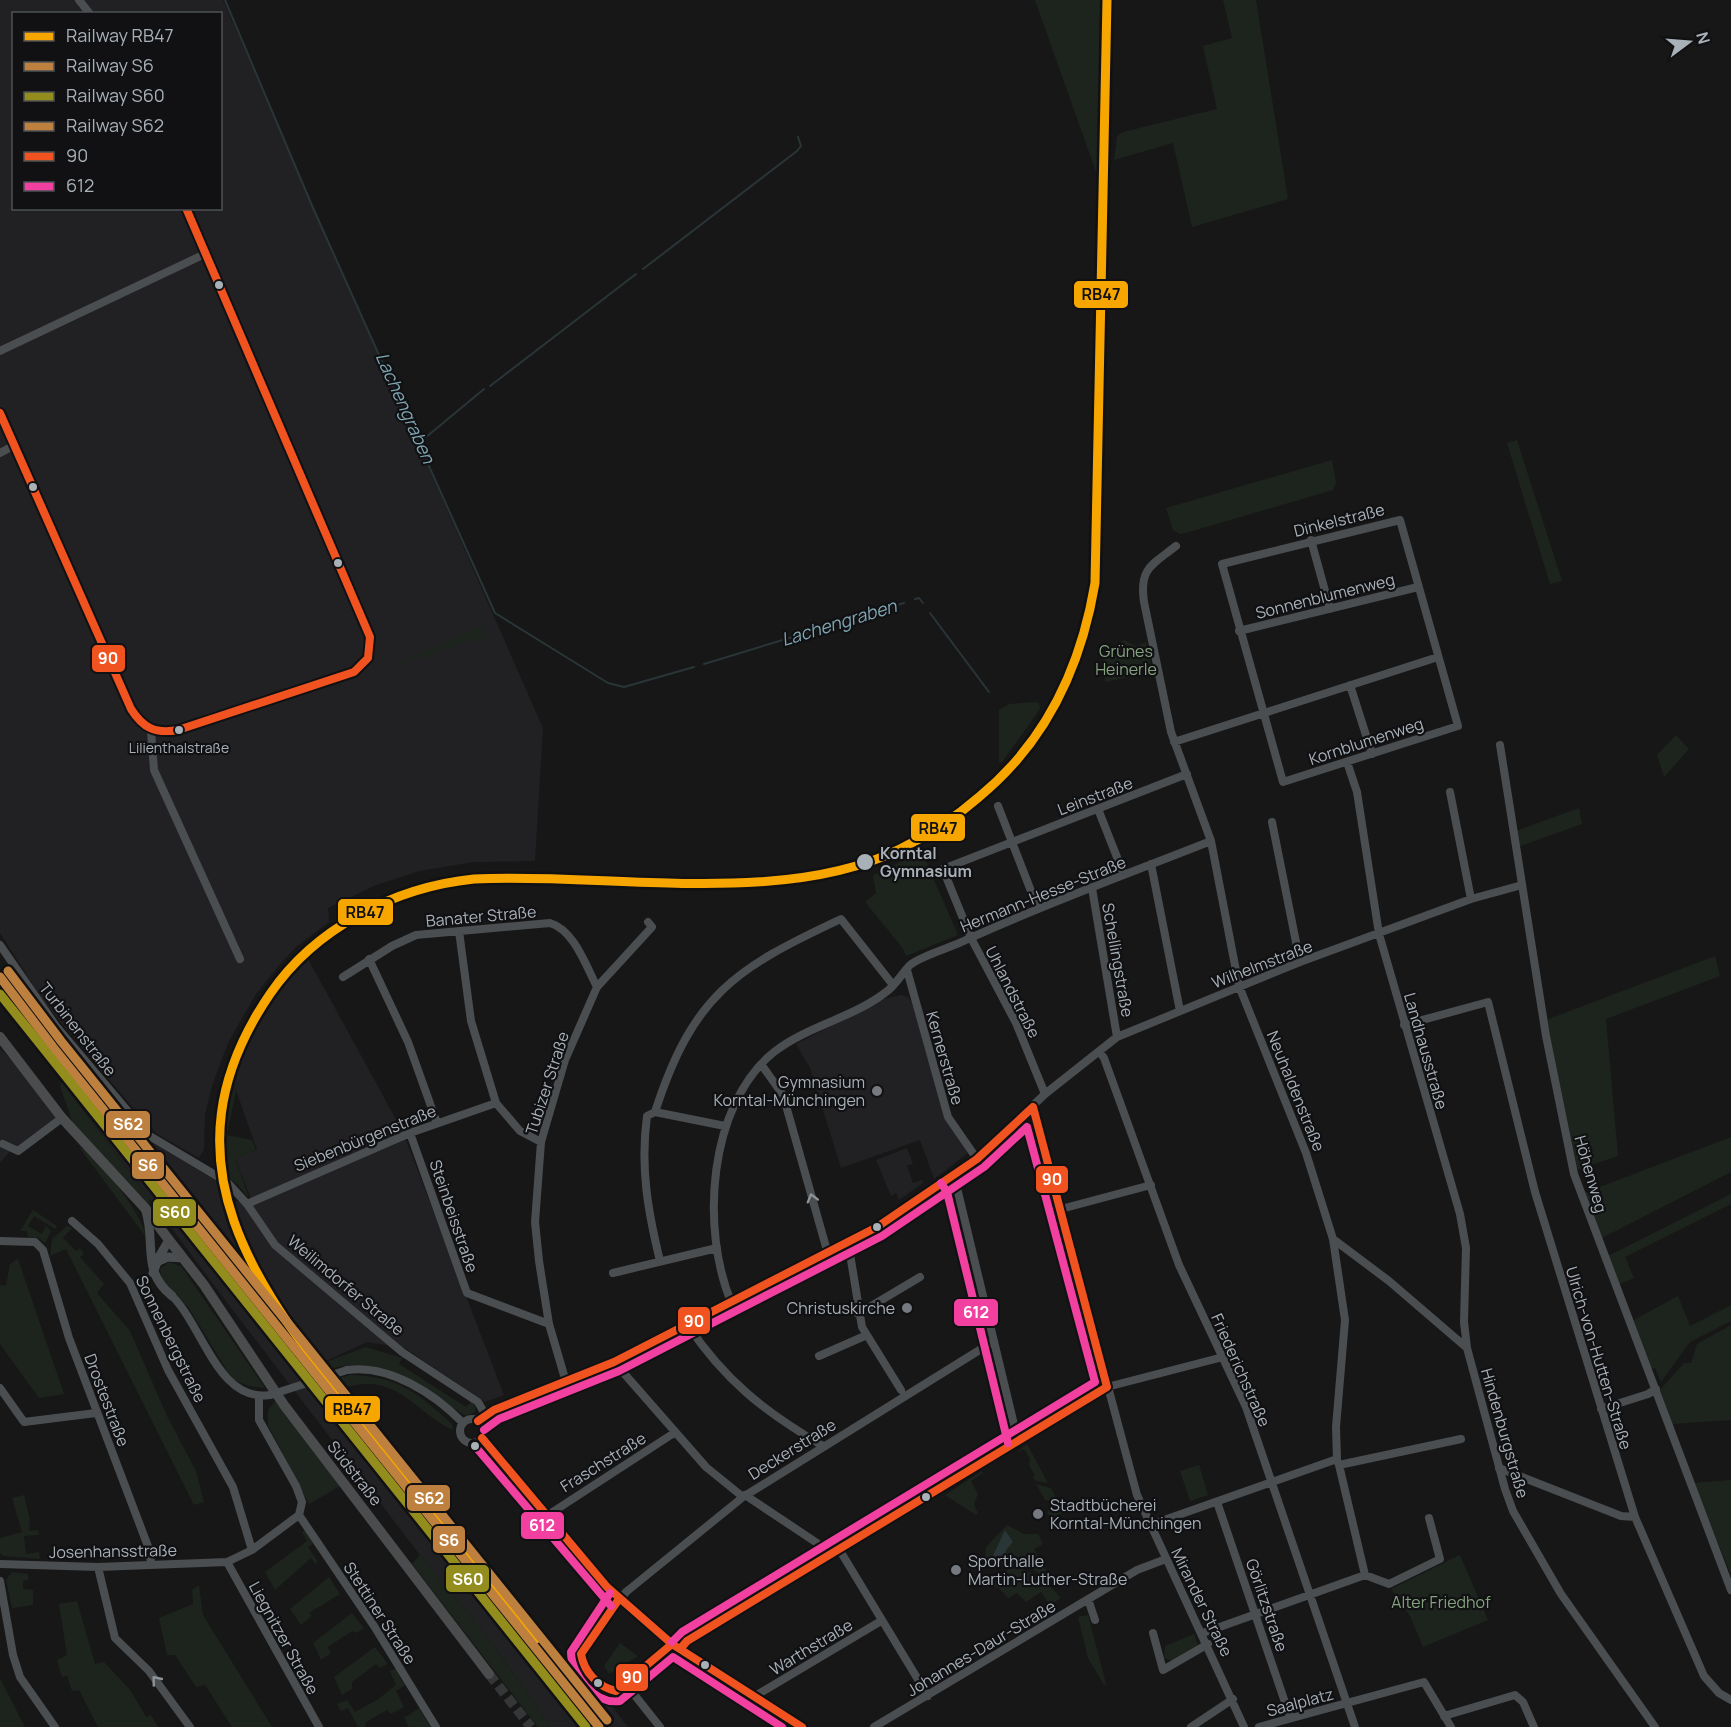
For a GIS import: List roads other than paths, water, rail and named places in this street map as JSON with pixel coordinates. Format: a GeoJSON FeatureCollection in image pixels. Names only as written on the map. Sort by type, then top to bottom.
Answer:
{"type":"FeatureCollection","features":[{"type":"Feature","properties":{"kind":"main road","name":"Südstraße"},"geometry":{"type":"LineString","coordinates":[[0,1037],[4,1052],[145,1208],[183,1258],[284,1405],[489,1674]]}},
{"type":"Feature","properties":{"kind":"street"},"geometry":{"type":"LineString","coordinates":[[79,0],[88,12]]}},
{"type":"Feature","properties":{"kind":"street"},"geometry":{"type":"LineString","coordinates":[[0,413],[131,709],[138,722],[151,731],[166,732],[191,726],[211,717],[354,672],[368,658],[370,637],[187,210]]}},
{"type":"Feature","properties":{"kind":"street"},"geometry":{"type":"LineString","coordinates":[[0,351],[205,254]]}},
{"type":"Feature","properties":{"kind":"street"},"geometry":{"type":"LineString","coordinates":[[0,453],[13,446]]}},
{"type":"Feature","properties":{"kind":"street","name":"Dinkelstraße"},"geometry":{"type":"LineString","coordinates":[[1263,713],[1222,564],[1311,540],[1400,520],[1438,657]]}},
{"type":"Feature","properties":{"kind":"street"},"geometry":{"type":"LineString","coordinates":[[1311,540],[1330,609]]}},
{"type":"Feature","properties":{"kind":"street","name":"Neuhaldenstraße"},"geometry":{"type":"LineString","coordinates":[[1176,546],[1148,567],[1141,582],[1158,677],[1174,742],[1211,841],[1239,986],[1310,1163],[1334,1239],[1345,1320],[1336,1427],[1338,1462],[1365,1575]]}},
{"type":"Feature","properties":{"kind":"street","name":"Sonnenblumenweg"},"geometry":{"type":"LineString","coordinates":[[1239,631],[1418,586]]}},
{"type":"Feature","properties":{"kind":"street"},"geometry":{"type":"LineString","coordinates":[[1174,742],[1438,657]]}},
{"type":"Feature","properties":{"kind":"street","name":"Kornblumenweg"},"geometry":{"type":"LineString","coordinates":[[1263,713],[1283,782],[1372,754],[1458,726],[1438,657]]}},
{"type":"Feature","properties":{"kind":"street"},"geometry":{"type":"LineString","coordinates":[[1350,685],[1372,754]]}},
{"type":"Feature","properties":{"kind":"street"},"geometry":{"type":"LineString","coordinates":[[151,731],[154,770],[240,959]]}},
{"type":"Feature","properties":{"kind":"street","name":"Höhenweg"},"geometry":{"type":"LineString","coordinates":[[1500,744],[1546,1036],[1572,1166],[1600,1248],[1656,1389],[1731,1590]]}},
{"type":"Feature","properties":{"kind":"street","name":"Landhausstraße"},"geometry":{"type":"LineString","coordinates":[[1347,762],[1357,792],[1379,934],[1460,1214],[1466,1248],[1464,1322],[1467,1348]]}},
{"type":"Feature","properties":{"kind":"street","name":"Leinstraße"},"geometry":{"type":"LineString","coordinates":[[943,869],[1187,774]]}},
{"type":"Feature","properties":{"kind":"street"},"geometry":{"type":"LineString","coordinates":[[1450,792],[1471,899]]}},
{"type":"Feature","properties":{"kind":"street"},"geometry":{"type":"LineString","coordinates":[[998,806],[1038,909]]}},
{"type":"Feature","properties":{"kind":"street"},"geometry":{"type":"LineString","coordinates":[[1098,809],[1124,875]]}},
{"type":"Feature","properties":{"kind":"street"},"geometry":{"type":"LineString","coordinates":[[1272,822],[1300,962]]}},
{"type":"Feature","properties":{"kind":"street","name":"Hermann-Hesse-Straße"},"geometry":{"type":"LineString","coordinates":[[732,1304],[717,1248],[715,1192],[725,1126],[741,1089],[761,1064],[792,1040],[887,992],[911,964],[981,932],[1211,841]]}},
{"type":"Feature","properties":{"kind":"street"},"geometry":{"type":"LineString","coordinates":[[1151,864],[1180,1011]]}},
{"type":"Feature","properties":{"kind":"street","name":"Uhlandstraße"},"geometry":{"type":"LineString","coordinates":[[943,869],[971,938],[1016,1023],[1045,1094]]}},
{"type":"Feature","properties":{"kind":"street","name":"Wilhelmstraße"},"geometry":{"type":"LineString","coordinates":[[485,1414],[614,1362],[687,1324],[732,1304],[877,1227],[977,1159],[1045,1094],[1118,1037],[1300,962],[1471,899],[1522,885]]}},
{"type":"Feature","properties":{"kind":"street","name":"Schellingstraße"},"geometry":{"type":"LineString","coordinates":[[1092,888],[1118,1037]]}},
{"type":"Feature","properties":{"kind":"street"},"geometry":{"type":"LineString","coordinates":[[655,1112],[676,1053],[711,1001],[745,969],[841,919],[893,985],[913,992]]}},
{"type":"Feature","properties":{"kind":"street","name":"Banater Straße"},"geometry":{"type":"LineString","coordinates":[[343,977],[369,959],[416,935],[550,922],[561,926],[597,987]]}},
{"type":"Feature","properties":{"kind":"street","name":"Tubizer Straße"},"geometry":{"type":"LineString","coordinates":[[566,1382],[549,1324],[536,1222],[541,1142],[565,1060],[597,987],[652,927],[648,922]]}},
{"type":"Feature","properties":{"kind":"street"},"geometry":{"type":"LineString","coordinates":[[459,931],[471,1021],[496,1103],[520,1131],[541,1142]]}},
{"type":"Feature","properties":{"kind":"street","name":"Turbinenstraße"},"geometry":{"type":"LineString","coordinates":[[0,945],[56,1026],[140,1126]]}},
{"type":"Feature","properties":{"kind":"street"},"geometry":{"type":"LineString","coordinates":[[369,959],[408,1042],[436,1123]]}},
{"type":"Feature","properties":{"kind":"street","name":"Kernerstraße"},"geometry":{"type":"LineString","coordinates":[[907,970],[948,1117],[977,1159]]}},
{"type":"Feature","properties":{"kind":"street","name":"Ulrich-von-Hutten-Straße"},"geometry":{"type":"LineString","coordinates":[[1404,1025],[1488,1002],[1535,1192],[1635,1517],[1704,1676],[1719,1693],[1731,1700]]}},
{"type":"Feature","properties":{"kind":"street","name":"Friederichstraße"},"geometry":{"type":"LineString","coordinates":[[1099,1051],[1104,1058],[1179,1265],[1246,1407],[1349,1703],[1355,1727]]}},
{"type":"Feature","properties":{"kind":"street"},"geometry":{"type":"LineString","coordinates":[[761,1064],[783,1095],[828,1254]]}},
{"type":"Feature","properties":{"kind":"street","name":"Siebenbürgenstraße"},"geometry":{"type":"LineString","coordinates":[[247,1203],[410,1132],[496,1103]]}},
{"type":"Feature","properties":{"kind":"street","name":"Mirander Straße"},"geometry":{"type":"LineString","coordinates":[[1033,1107],[1137,1495],[1245,1727]]}},
{"type":"Feature","properties":{"kind":"street"},"geometry":{"type":"LineString","coordinates":[[660,1261],[648,1216],[643,1156],[646,1116],[655,1112],[725,1126]]}},
{"type":"Feature","properties":{"kind":"street"},"geometry":{"type":"LineString","coordinates":[[3,1144],[18,1151],[62,1118]]}},
{"type":"Feature","properties":{"kind":"street","name":"Weilimdorfer Straße"},"geometry":{"type":"LineString","coordinates":[[140,1126],[148,1135],[227,1182],[247,1203],[275,1245],[402,1352],[478,1402],[485,1414]]}},
{"type":"Feature","properties":{"kind":"street","name":"Steinbeisstraße"},"geometry":{"type":"LineString","coordinates":[[410,1132],[467,1293],[549,1324]]}},
{"type":"Feature","properties":{"kind":"street"},"geometry":{"type":"LineString","coordinates":[[949,1177],[957,1188],[1018,1441]]}},
{"type":"Feature","properties":{"kind":"street"},"geometry":{"type":"LineString","coordinates":[[1061,1209],[1151,1185]]}},
{"type":"Feature","properties":{"kind":"street"},"geometry":{"type":"LineString","coordinates":[[145,1208],[150,1224],[153,1273],[158,1284],[183,1308],[231,1383],[242,1391],[259,1396],[270,1395],[347,1370],[372,1370],[399,1378],[433,1398],[463,1423]]}},
{"type":"Feature","properties":{"kind":"street","name":"Sonnenbergstraße"},"geometry":{"type":"LineString","coordinates":[[72,1221],[98,1244],[130,1282],[168,1370],[233,1487],[252,1550]]}},
{"type":"Feature","properties":{"kind":"street"},"geometry":{"type":"LineString","coordinates":[[1334,1239],[1389,1281],[1467,1348]]}},
{"type":"Feature","properties":{"kind":"street"},"geometry":{"type":"LineString","coordinates":[[150,1250],[160,1240],[169,1240],[153,1273]]}},
{"type":"Feature","properties":{"kind":"street","name":"Drostestraße"},"geometry":{"type":"LineString","coordinates":[[0,1241],[40,1244],[55,1296],[96,1413],[150,1549],[151,1563]]}},
{"type":"Feature","properties":{"kind":"street"},"geometry":{"type":"LineString","coordinates":[[845,1245],[850,1254],[858,1314],[867,1335],[901,1390]]}},
{"type":"Feature","properties":{"kind":"street"},"geometry":{"type":"LineString","coordinates":[[613,1273],[717,1248]]}},
{"type":"Feature","properties":{"kind":"street"},"geometry":{"type":"LineString","coordinates":[[157,1262],[168,1257],[183,1258]]}},
{"type":"Feature","properties":{"kind":"street"},"geometry":{"type":"LineString","coordinates":[[858,1314],[920,1277]]}},
{"type":"Feature","properties":{"kind":"street"},"geometry":{"type":"LineString","coordinates":[[687,1324],[743,1392],[779,1420],[823,1446]]}},
{"type":"Feature","properties":{"kind":"street"},"geometry":{"type":"LineString","coordinates":[[819,1356],[867,1335]]}},
{"type":"Feature","properties":{"kind":"street","name":"Deckerstraße"},"geometry":{"type":"LineString","coordinates":[[625,1683],[616,1691],[608,1691],[601,1686],[581,1661],[581,1654],[619,1599],[744,1496],[994,1341]]}},
{"type":"Feature","properties":{"kind":"street","name":"Hindenburgstraße"},"geometry":{"type":"LineString","coordinates":[[1467,1348],[1513,1511],[1561,1594],[1655,1727]]}},
{"type":"Feature","properties":{"kind":"street"},"geometry":{"type":"LineString","coordinates":[[680,1649],[687,1641],[1107,1387],[1223,1357]]}},
{"type":"Feature","properties":{"kind":"street"},"geometry":{"type":"LineString","coordinates":[[614,1362],[706,1467],[744,1496],[835,1551],[928,1696]]}},
{"type":"Feature","properties":{"kind":"street"},"geometry":{"type":"LineString","coordinates":[[0,1388],[24,1422],[96,1413]]}},
{"type":"Feature","properties":{"kind":"street"},"geometry":{"type":"LineString","coordinates":[[1601,1409],[1648,1394],[1656,1389]]}},
{"type":"Feature","properties":{"kind":"street"},"geometry":{"type":"LineString","coordinates":[[227,1562],[252,1550],[299,1515],[302,1502],[300,1493],[261,1426],[259,1396]]}},
{"type":"Feature","properties":{"kind":"street"},"geometry":{"type":"LineString","coordinates":[[478,1421],[485,1414]]}},
{"type":"Feature","properties":{"kind":"street"},"geometry":{"type":"LineString","coordinates":[[482,1438],[474,1443],[463,1440],[459,1433],[463,1423],[469,1419],[478,1421],[483,1428],[482,1438],[619,1599],[672,1644],[755,1696],[779,1715],[801,1727]]}},
{"type":"Feature","properties":{"kind":"street","name":"Fraschstraße"},"geometry":{"type":"LineString","coordinates":[[548,1515],[674,1433]]}},
{"type":"Feature","properties":{"kind":"street"},"geometry":{"type":"LineString","coordinates":[[1150,1525],[1272,1482],[1338,1462],[1461,1439]]}},
{"type":"Feature","properties":{"kind":"street"},"geometry":{"type":"LineString","coordinates":[[1499,1468],[1611,1512],[1635,1517]]}},
{"type":"Feature","properties":{"kind":"street","name":"Görlitzstraße"},"geometry":{"type":"LineString","coordinates":[[1217,1502],[1290,1718]]}},
{"type":"Feature","properties":{"kind":"street","name":"Stettiner Straße"},"geometry":{"type":"LineString","coordinates":[[299,1515],[374,1626],[436,1727]]}},
{"type":"Feature","properties":{"kind":"street"},"geometry":{"type":"LineString","coordinates":[[1203,1633],[1365,1575],[1389,1584],[1440,1559],[1429,1518]]}},
{"type":"Feature","properties":{"kind":"street","name":"Johannes-Daur-Straße"},"geometry":{"type":"LineString","coordinates":[[874,1727],[1137,1570],[1166,1559]]}},
{"type":"Feature","properties":{"kind":"street","name":"Josenhansstraße"},"geometry":{"type":"LineString","coordinates":[[0,1564],[98,1567],[151,1563],[227,1562]]}},
{"type":"Feature","properties":{"kind":"street","name":"Liegnitzer Straße"},"geometry":{"type":"LineString","coordinates":[[227,1562],[319,1727]]}},
{"type":"Feature","properties":{"kind":"street"},"geometry":{"type":"LineString","coordinates":[[98,1567],[115,1638],[149,1671],[190,1727]]}},
{"type":"Feature","properties":{"kind":"street"},"geometry":{"type":"LineString","coordinates":[[0,1581],[10,1644],[20,1677],[55,1727]]}},
{"type":"Feature","properties":{"kind":"street"},"geometry":{"type":"LineString","coordinates":[[1088,1599],[1095,1620]]}},
{"type":"Feature","properties":{"kind":"street","name":"Warthstraße"},"geometry":{"type":"LineString","coordinates":[[755,1696],[882,1621]]}},
{"type":"Feature","properties":{"kind":"street"},"geometry":{"type":"LineString","coordinates":[[1153,1633],[1163,1670],[1208,1644]]}},
{"type":"Feature","properties":{"kind":"street"},"geometry":{"type":"LineString","coordinates":[[660,1727],[625,1683],[664,1653],[672,1644]]}},
{"type":"Feature","properties":{"kind":"street","name":"Saalplatz"},"geometry":{"type":"LineString","coordinates":[[1258,1727],[1426,1683],[1444,1716]]}},
{"type":"Feature","properties":{"kind":"street"},"geometry":{"type":"LineString","coordinates":[[1451,1727],[1444,1716],[1515,1695],[1523,1702],[1534,1727]]}},
{"type":"Feature","properties":{"kind":"street"},"geometry":{"type":"LineString","coordinates":[[1191,1727],[1233,1698]]}},
{"type":"Feature","properties":{"kind":"waterway","name":"Lachengraben"},"geometry":{"type":"LineString","coordinates":[[225,0],[313,208],[495,613],[608,683],[624,687],[694,667]]}},
{"type":"Feature","properties":{"kind":"waterway"},"geometry":{"type":"LineString","coordinates":[[643,269],[797,151],[801,146],[798,137]]}},
{"type":"Feature","properties":{"kind":"waterway"},"geometry":{"type":"LineString","coordinates":[[490,386],[636,274]]}},
{"type":"Feature","properties":{"kind":"waterway"},"geometry":{"type":"LineString","coordinates":[[419,443],[484,389]]}},
{"type":"Feature","properties":{"kind":"waterway","name":"Lachengraben"},"geometry":{"type":"LineString","coordinates":[[915,599],[919,598],[923,603]]}},
{"type":"Feature","properties":{"kind":"waterway","name":"Lachengraben"},"geometry":{"type":"LineString","coordinates":[[704,664],[904,603]]}},
{"type":"Feature","properties":{"kind":"waterway","name":"Lachengraben"},"geometry":{"type":"LineString","coordinates":[[930,613],[989,692]]}},
{"type":"Feature","properties":{"kind":"tunnel"},"geometry":{"type":"LineString","coordinates":[[489,1674],[531,1727]]}},
{"type":"Feature","properties":{"kind":"railway"},"geometry":{"type":"LineString","coordinates":[[536,1639],[557,1665]]}},
{"type":"Feature","properties":{"kind":"rail line","name":"RB47"},"geometry":{"type":"LineString","coordinates":[[536,1639],[332,1384],[294,1333],[261,1281],[236,1228],[222,1173],[221,1117],[236,1057],[270,994],[288,970],[310,949],[359,915],[415,891],[474,879],[525,878],[692,884],[748,883],[802,878],[853,867],[900,849],[941,826],[979,797],[1023,752],[1057,701],[1070,673],[1089,614],[1095,583],[1107,0]]}},
{"type":"Feature","properties":{"kind":"rail line","name":"S62"},"geometry":{"type":"LineString","coordinates":[[8,971],[61,1041],[607,1720]]}},
{"type":"Feature","properties":{"kind":"rail line","name":"S6"},"geometry":{"type":"LineString","coordinates":[[0,977],[53,1047],[599,1727]]}},
{"type":"Feature","properties":{"kind":"rail line","name":"S60"},"geometry":{"type":"LineString","coordinates":[[0,994],[586,1727]]}},
{"type":"Feature","properties":{"kind":"place","name":"Lilienthalstraße"},"geometry":{"type":"Point","coordinates":[179,730]}},
{"type":"Feature","properties":{"kind":"place","name":"Korntal Gymnasium"},"geometry":{"type":"Point","coordinates":[865,862]}},
{"type":"Feature","properties":{"kind":"place","name":"Gymnasium Korntal-Münchingen"},"geometry":{"type":"Point","coordinates":[877,1091]}},
{"type":"Feature","properties":{"kind":"place","name":"Christuskirche"},"geometry":{"type":"Point","coordinates":[907,1308]}},
{"type":"Feature","properties":{"kind":"place","name":"Stadtbücherei Korntal-Münchingen"},"geometry":{"type":"Point","coordinates":[1038,1514]}},
{"type":"Feature","properties":{"kind":"place","name":"Sporthalle Martin-Luther-Straße"},"geometry":{"type":"Point","coordinates":[956,1570]}},
{"type":"Feature","properties":{"kind":"park label","name":"Grünes Heinerle"},"geometry":{"type":"Point","coordinates":[1126,660]}},
{"type":"Feature","properties":{"kind":"park label","name":"Alter Friedhof"},"geometry":{"type":"Point","coordinates":[1441,1602]}}]}
